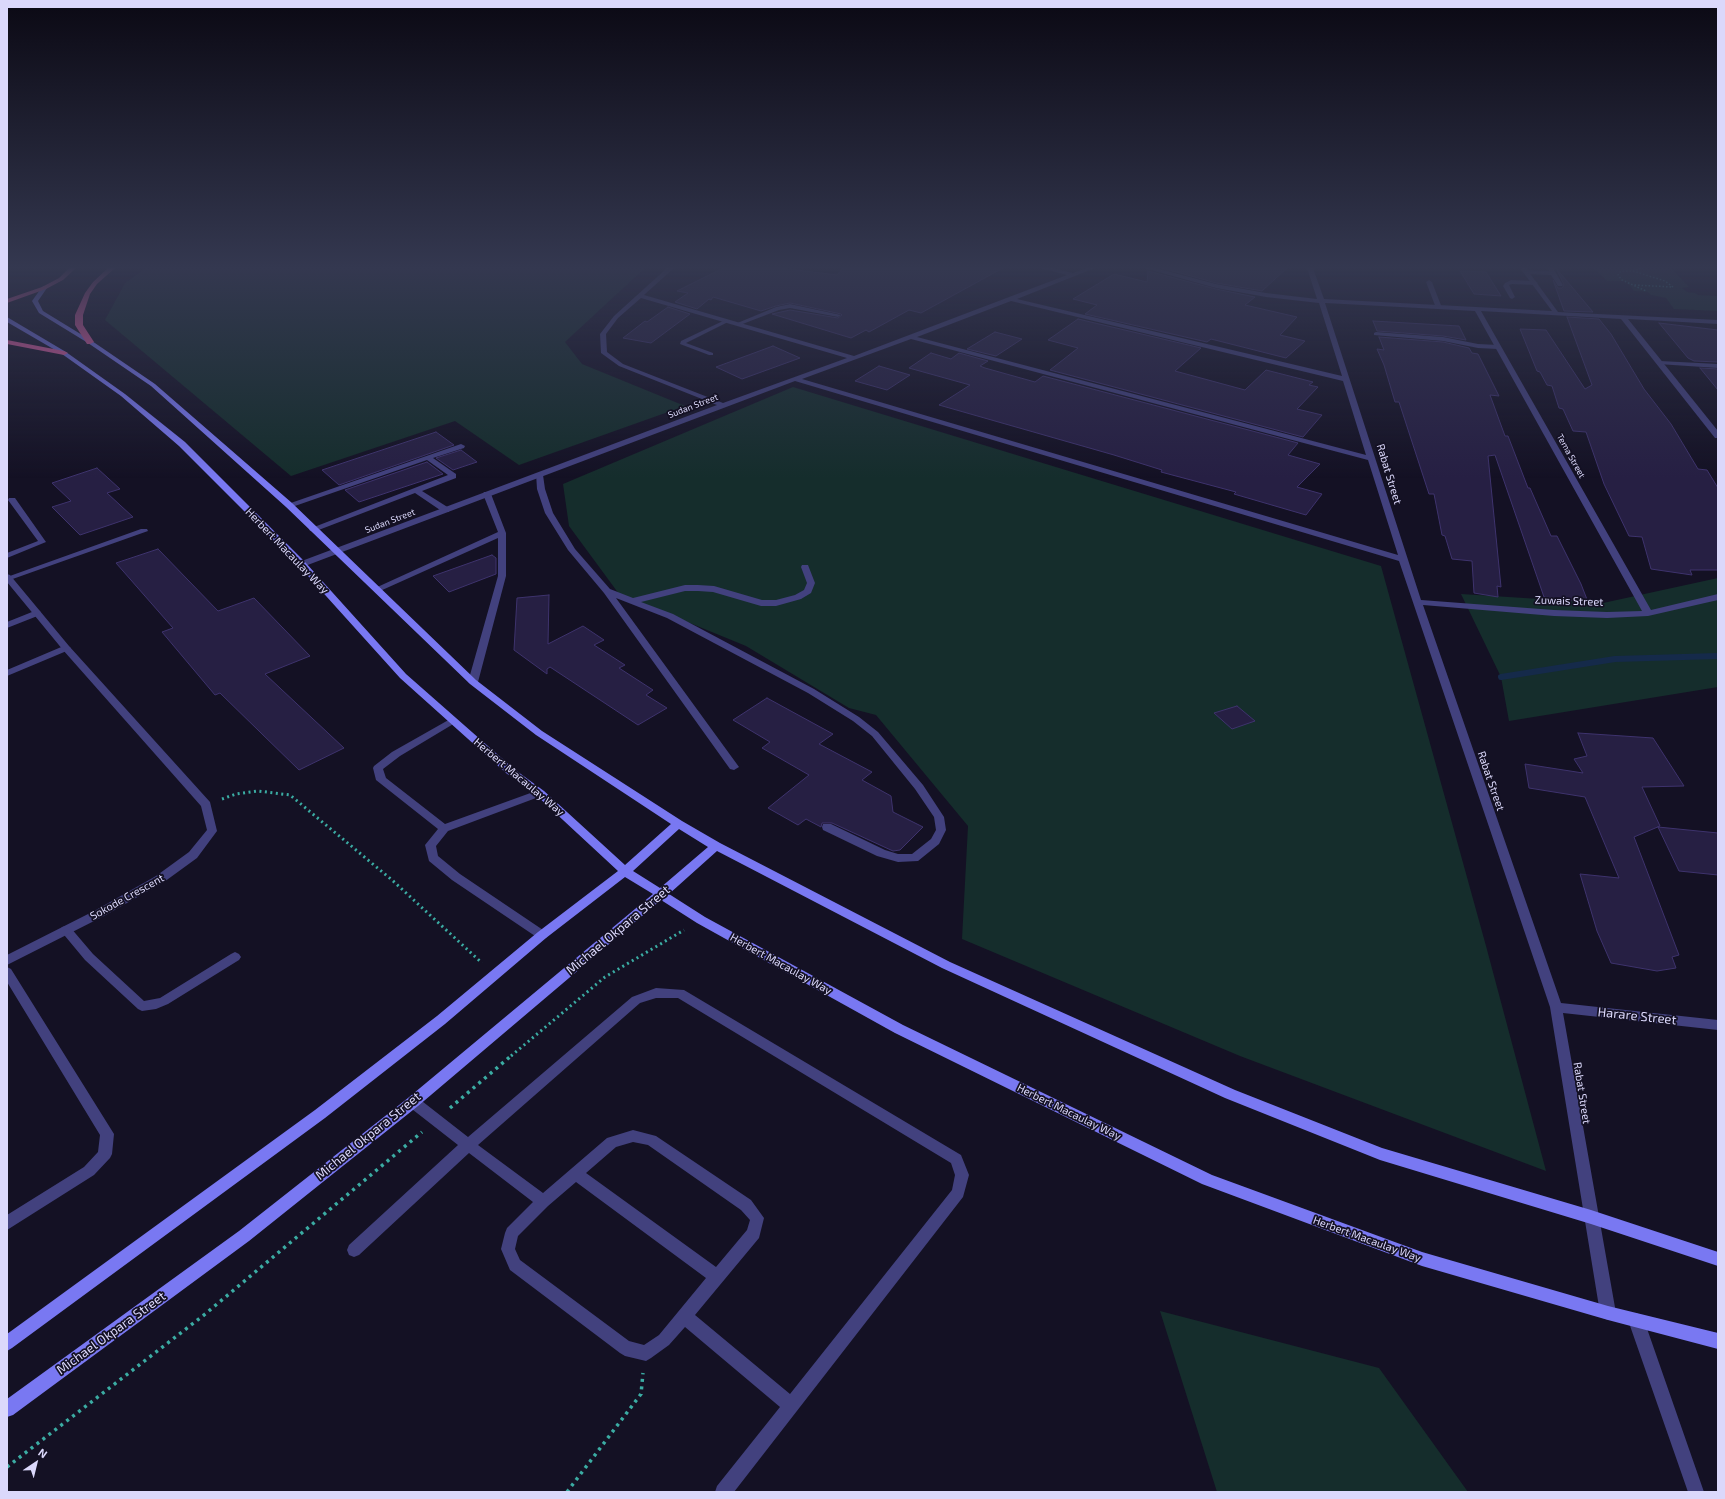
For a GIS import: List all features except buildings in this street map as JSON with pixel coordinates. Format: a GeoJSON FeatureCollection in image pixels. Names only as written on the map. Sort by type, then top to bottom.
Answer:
{"type":"FeatureCollection","features":[{"type":"Feature","properties":{"kind":"highway"},"geometry":{"type":"LineString","coordinates":[[87,338],[90,342]]}},
{"type":"Feature","properties":{"kind":"highway"},"geometry":{"type":"LineString","coordinates":[[7,342],[64,353]]}},
{"type":"Feature","properties":{"kind":"main road","name":"Herbert Macaulay Way"},"geometry":{"type":"LineString","coordinates":[[39,338],[64,353],[123,395],[182,444],[302,564],[403,676],[452,721],[510,771],[540,793],[625,871],[701,920],[899,1029],[1207,1180],[1422,1259],[1608,1313],[1718,1341]]}},
{"type":"Feature","properties":{"kind":"main road"},"geometry":{"type":"LineString","coordinates":[[83,338],[153,385],[289,505],[473,682],[539,733],[678,824],[716,846],[946,965],[1230,1094],[1380,1154],[1591,1217],[1718,1259]]}},
{"type":"Feature","properties":{"kind":"main road"},"geometry":{"type":"LineString","coordinates":[[7,1343],[320,1114],[441,1020],[542,935],[625,871],[678,824]]}},
{"type":"Feature","properties":{"kind":"main road","name":"Michael Okpara Street"},"geometry":{"type":"LineString","coordinates":[[7,1409],[244,1236],[412,1102],[662,894],[716,846]]}},
{"type":"Feature","properties":{"kind":"street"},"geometry":{"type":"LineString","coordinates":[[603,338],[604,353],[621,365],[723,404]]}},
{"type":"Feature","properties":{"kind":"street"},"geometry":{"type":"LineString","coordinates":[[691,338],[683,342],[684,344],[711,354]]}},
{"type":"Feature","properties":{"kind":"street"},"geometry":{"type":"LineString","coordinates":[[786,338],[855,358]]}},
{"type":"Feature","properties":{"kind":"street","name":"Sudan Street"},"geometry":{"type":"LineString","coordinates":[[302,564],[723,404],[909,338]]}},
{"type":"Feature","properties":{"kind":"street"},"geometry":{"type":"LineString","coordinates":[[916,338],[1372,459]]}},
{"type":"Feature","properties":{"kind":"street"},"geometry":{"type":"LineString","coordinates":[[1173,338],[1345,379]]}},
{"type":"Feature","properties":{"kind":"street","name":"Rabat Street"},"geometry":{"type":"LineString","coordinates":[[1332,338],[1417,602],[1556,1007],[1608,1313]]}},
{"type":"Feature","properties":{"kind":"street"},"geometry":{"type":"LineString","coordinates":[[1429,338],[1460,341],[1478,346],[1498,347]]}},
{"type":"Feature","properties":{"kind":"street","name":"Tema Street"},"geometry":{"type":"LineString","coordinates":[[1493,338],[1648,613]]}},
{"type":"Feature","properties":{"kind":"street"},"geometry":{"type":"LineString","coordinates":[[1640,338],[1718,436]]}},
{"type":"Feature","properties":{"kind":"street"},"geometry":{"type":"LineString","coordinates":[[1660,363],[1718,366]]}},
{"type":"Feature","properties":{"kind":"street"},"geometry":{"type":"LineString","coordinates":[[795,379],[1403,559]]}},
{"type":"Feature","properties":{"kind":"street"},"geometry":{"type":"LineString","coordinates":[[289,505],[461,446]]}},
{"type":"Feature","properties":{"kind":"street"},"geometry":{"type":"LineString","coordinates":[[313,529],[417,491],[453,476],[428,457]]}},
{"type":"Feature","properties":{"kind":"street"},"geometry":{"type":"LineString","coordinates":[[539,475],[541,489],[549,513],[572,550],[608,591],[734,767]]}},
{"type":"Feature","properties":{"kind":"street"},"geometry":{"type":"LineString","coordinates":[[417,491],[446,510]]}},
{"type":"Feature","properties":{"kind":"street"},"geometry":{"type":"LineString","coordinates":[[473,682],[502,576],[502,533],[487,494]]}},
{"type":"Feature","properties":{"kind":"street"},"geometry":{"type":"LineString","coordinates":[[7,556],[42,542],[42,539],[12,500]]}},
{"type":"Feature","properties":{"kind":"street"},"geometry":{"type":"LineString","coordinates":[[144,531],[8,578],[66,648],[206,804]]}},
{"type":"Feature","properties":{"kind":"street"},"geometry":{"type":"LineString","coordinates":[[376,589],[502,533]]}},
{"type":"Feature","properties":{"kind":"street"},"geometry":{"type":"LineString","coordinates":[[633,601],[685,588],[698,588],[714,589],[762,603],[776,603],[798,597],[808,590],[811,583],[805,567]]}},
{"type":"Feature","properties":{"kind":"street"},"geometry":{"type":"LineString","coordinates":[[608,591],[677,619],[811,691],[856,720],[875,734],[919,787],[939,817],[941,830],[935,841],[914,858],[898,858],[881,854],[827,827]]}},
{"type":"Feature","properties":{"kind":"street","name":"Zuwais Street"},"geometry":{"type":"LineString","coordinates":[[1417,602],[1554,613],[1608,615],[1648,613],[1718,597]]}},
{"type":"Feature","properties":{"kind":"street"},"geometry":{"type":"LineString","coordinates":[[7,625],[37,613]]}},
{"type":"Feature","properties":{"kind":"street"},"geometry":{"type":"LineString","coordinates":[[7,673],[66,648]]}},
{"type":"Feature","properties":{"kind":"street"},"geometry":{"type":"LineString","coordinates":[[444,828],[381,780],[378,768],[396,754],[452,721]]}},
{"type":"Feature","properties":{"kind":"street"},"geometry":{"type":"LineString","coordinates":[[540,793],[444,828],[430,846],[433,858],[456,877],[542,935]]}},
{"type":"Feature","properties":{"kind":"street","name":"Sokode Crescent"},"geometry":{"type":"LineString","coordinates":[[7,960],[160,879],[193,855],[212,831],[206,804]]}},
{"type":"Feature","properties":{"kind":"street"},"geometry":{"type":"LineString","coordinates":[[66,930],[89,957],[142,1006],[164,1001],[235,958]]}},
{"type":"Feature","properties":{"kind":"street"},"geometry":{"type":"LineString","coordinates":[[7,972],[107,1134],[105,1154],[89,1171],[7,1223]]}},
{"type":"Feature","properties":{"kind":"street"},"geometry":{"type":"LineString","coordinates":[[354,1250],[468,1145],[636,1000],[656,993],[680,993],[956,1159],[962,1175],[958,1193],[723,1492]]}},
{"type":"Feature","properties":{"kind":"street","name":"Harare Street"},"geometry":{"type":"LineString","coordinates":[[1556,1007],[1718,1025]]}},
{"type":"Feature","properties":{"kind":"street"},"geometry":{"type":"LineString","coordinates":[[412,1102],[543,1201]]}},
{"type":"Feature","properties":{"kind":"street"},"geometry":{"type":"LineString","coordinates":[[633,1136],[651,1140],[746,1205],[757,1218],[754,1234],[664,1340],[646,1353],[625,1348],[516,1265],[508,1249],[512,1233],[543,1201],[575,1173],[612,1142],[633,1136]]}},
{"type":"Feature","properties":{"kind":"street"},"geometry":{"type":"LineString","coordinates":[[575,1173],[717,1277]]}},
{"type":"Feature","properties":{"kind":"street"},"geometry":{"type":"LineString","coordinates":[[684,1316],[790,1405]]}},
{"type":"Feature","properties":{"kind":"street"},"geometry":{"type":"LineString","coordinates":[[1636,1320],[1696,1492]]}},
{"type":"Feature","properties":{"kind":"path"},"geometry":{"type":"LineString","coordinates":[[206,804],[236,794],[258,791],[290,795],[392,880],[495,974]]}},
{"type":"Feature","properties":{"kind":"path"},"geometry":{"type":"LineString","coordinates":[[7,1467],[204,1315],[605,977],[701,920]]}},
{"type":"Feature","properties":{"kind":"path"},"geometry":{"type":"LineString","coordinates":[[567,1492],[641,1394],[646,1353]]}},
{"type":"Feature","properties":{"kind":"green space"},"geometry":{"type":"Polygon","coordinates":[[[126,338],[569,338],[565,342],[582,364],[685,406],[519,465],[455,421],[291,476],[126,338]]]}},
{"type":"Feature","properties":{"kind":"green space"},"geometry":{"type":"Polygon","coordinates":[[[793,387],[1381,566],[1486,946],[1546,1171],[1240,1056],[962,939],[968,826],[876,715],[849,708],[746,646],[619,594],[569,526],[563,484],[793,387]]]}},
{"type":"Feature","properties":{"kind":"green space"},"geometry":{"type":"Polygon","coordinates":[[[1718,578],[1718,687],[1509,721],[1501,677],[1461,594],[1603,603],[1718,578]]]}},
{"type":"Feature","properties":{"kind":"green space"},"geometry":{"type":"Polygon","coordinates":[[[1160,1311],[1379,1368],[1468,1492],[1217,1492],[1160,1311]]]}},
{"type":"Feature","properties":{"kind":"waterway"},"geometry":{"type":"LineString","coordinates":[[1501,677],[1615,659],[1718,656]]}}]}
